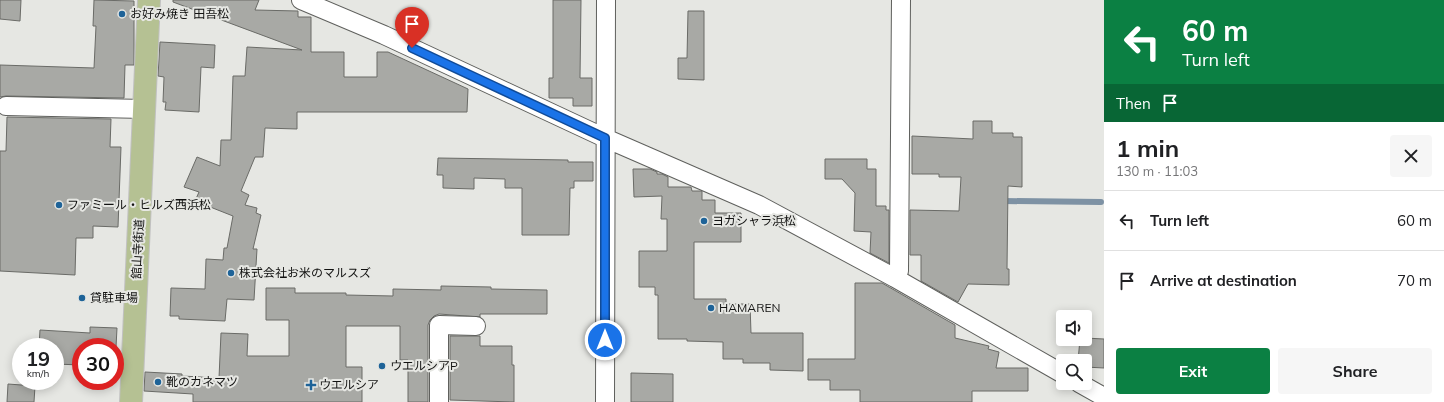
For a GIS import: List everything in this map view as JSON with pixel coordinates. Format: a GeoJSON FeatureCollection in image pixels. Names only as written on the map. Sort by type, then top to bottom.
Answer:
{"type":"FeatureCollection","features":[{"type":"Feature","properties":{"kind":"main road","name":"舘山寺街道"},"geometry":{"type":"LineString","coordinates":[[131,402],[149,0]]}},
{"type":"Feature","properties":{"kind":"street"},"geometry":{"type":"LineString","coordinates":[[302,0],[384,36],[605,138],[759,205],[895,278],[1056,370]]}},
{"type":"Feature","properties":{"kind":"street"},"geometry":{"type":"LineString","coordinates":[[605,402],[606,0]]}},
{"type":"Feature","properties":{"kind":"street"},"geometry":{"type":"LineString","coordinates":[[895,278],[899,271],[901,0]]}},
{"type":"Feature","properties":{"kind":"street"},"geometry":{"type":"LineString","coordinates":[[6,106],[144,109]]}},
{"type":"Feature","properties":{"kind":"street"},"geometry":{"type":"LineString","coordinates":[[438,402],[438,325],[476,326]]}},
{"type":"Feature","properties":{"kind":"street"},"geometry":{"type":"LineString","coordinates":[[1092,390],[1104,397]]}},
{"type":"Feature","properties":{"kind":"building"},"geometry":{"type":"Polygon","coordinates":[[[0,0],[21,0],[20,21],[0,19],[0,0]]]}},
{"type":"Feature","properties":{"kind":"building"},"geometry":{"type":"Polygon","coordinates":[[[94,0],[134,1],[134,65],[125,65],[124,98],[0,97],[0,65],[94,68],[96,26],[93,26],[94,0]]]}},
{"type":"Feature","properties":{"kind":"building"},"geometry":{"type":"Polygon","coordinates":[[[173,0],[259,0],[255,10],[298,11],[298,17],[311,17],[311,52],[344,52],[344,77],[377,77],[377,52],[388,52],[468,89],[467,112],[297,112],[297,129],[265,128],[263,157],[255,157],[241,191],[249,195],[245,205],[257,208],[256,213],[261,215],[253,249],[257,249],[254,300],[227,299],[225,321],[179,319],[179,316],[170,316],[171,288],[205,289],[206,259],[223,260],[224,248],[227,248],[233,216],[195,201],[199,192],[184,187],[197,157],[220,166],[221,140],[231,140],[233,76],[245,76],[247,47],[302,50],[173,2],[173,0]]]}},
{"type":"Feature","properties":{"kind":"building"},"geometry":{"type":"Polygon","coordinates":[[[553,0],[581,0],[580,78],[592,78],[592,106],[573,106],[573,98],[549,98],[549,78],[553,78],[553,0]]]}},
{"type":"Feature","properties":{"kind":"building"},"geometry":{"type":"Polygon","coordinates":[[[688,11],[704,11],[704,80],[678,79],[678,58],[687,58],[688,11]]]}},
{"type":"Feature","properties":{"kind":"building"},"geometry":{"type":"Polygon","coordinates":[[[160,42],[215,45],[214,68],[201,67],[199,112],[165,110],[166,102],[163,102],[164,77],[158,76],[160,42]]]}},
{"type":"Feature","properties":{"kind":"building"},"geometry":{"type":"Polygon","coordinates":[[[7,117],[111,119],[110,147],[121,147],[118,227],[93,226],[93,238],[76,238],[75,275],[0,271],[0,151],[6,151],[7,117]]]}},
{"type":"Feature","properties":{"kind":"building"},"geometry":{"type":"Polygon","coordinates":[[[973,121],[992,121],[992,133],[1013,133],[1013,137],[1022,137],[1022,187],[1008,186],[1007,269],[1009,269],[1009,285],[968,284],[958,302],[921,281],[921,255],[910,255],[910,210],[959,211],[961,177],[939,177],[939,174],[912,174],[912,136],[973,139],[973,121]]]}},
{"type":"Feature","properties":{"kind":"building"},"geometry":{"type":"Polygon","coordinates":[[[438,158],[568,160],[568,162],[593,162],[593,181],[574,181],[574,188],[570,188],[569,235],[522,235],[522,188],[505,188],[505,179],[474,178],[474,189],[443,188],[443,175],[437,175],[438,158]]]}},
{"type":"Feature","properties":{"kind":"building"},"geometry":{"type":"Polygon","coordinates":[[[825,159],[867,159],[867,169],[876,169],[876,206],[886,206],[886,210],[889,210],[889,263],[870,253],[871,232],[854,231],[855,193],[842,179],[825,179],[825,159]]]}},
{"type":"Feature","properties":{"kind":"building"},"geometry":{"type":"Polygon","coordinates":[[[633,169],[650,169],[657,172],[657,174],[662,174],[668,177],[668,187],[691,187],[692,191],[702,191],[702,200],[715,200],[715,213],[741,213],[741,242],[694,242],[694,299],[726,299],[726,304],[750,304],[751,333],[803,333],[803,371],[770,370],[770,363],[743,363],[743,359],[723,359],[723,342],[687,341],[687,339],[658,339],[658,295],[655,295],[655,287],[639,287],[639,251],[667,251],[667,219],[661,219],[662,196],[634,197],[633,169]]]}},
{"type":"Feature","properties":{"kind":"building"},"geometry":{"type":"Polygon","coordinates":[[[855,283],[882,283],[955,325],[955,338],[989,346],[988,349],[999,352],[996,368],[1028,368],[1028,391],[972,391],[972,402],[860,402],[860,390],[830,390],[830,380],[808,380],[808,359],[855,359],[855,283]]]}},
{"type":"Feature","properties":{"kind":"building"},"geometry":{"type":"Polygon","coordinates":[[[441,286],[547,290],[547,314],[480,314],[480,317],[439,314],[434,316],[428,325],[428,402],[408,402],[408,360],[400,360],[400,326],[346,326],[346,367],[362,367],[362,402],[193,402],[193,394],[144,391],[145,372],[219,378],[221,333],[248,334],[247,356],[289,356],[289,320],[266,320],[266,288],[295,288],[295,293],[346,293],[346,295],[393,296],[393,289],[441,290],[441,286]]]}},
{"type":"Feature","properties":{"kind":"building"},"geometry":{"type":"Polygon","coordinates":[[[90,327],[117,328],[116,338],[72,338],[72,365],[64,364],[64,338],[40,338],[40,330],[90,333],[90,327]]]}},
{"type":"Feature","properties":{"kind":"building"},"geometry":{"type":"Polygon","coordinates":[[[450,336],[480,336],[480,346],[512,346],[512,365],[514,365],[514,402],[450,400],[450,336]]]}},
{"type":"Feature","properties":{"kind":"building"},"geometry":{"type":"Polygon","coordinates":[[[1092,338],[1104,339],[1104,368],[1092,367],[1092,354],[1079,354],[1079,346],[1092,346],[1092,338]]]}},
{"type":"Feature","properties":{"kind":"building"},"geometry":{"type":"Polygon","coordinates":[[[631,373],[673,374],[673,402],[631,402],[631,373]]]}},
{"type":"Feature","properties":{"kind":"building"},"geometry":{"type":"Polygon","coordinates":[[[8,384],[12,384],[12,390],[35,390],[34,402],[7,402],[8,384]]]}},
{"type":"Feature","properties":{"kind":"waterway"},"geometry":{"type":"LineString","coordinates":[[1004,201],[1101,202]]}},
{"type":"Feature","properties":{"kind":"place","name":"お好み焼き 田吾松"},"geometry":{"type":"Point","coordinates":[122,14]}},
{"type":"Feature","properties":{"kind":"place","name":"ファミール・ヒルズ西浜松"},"geometry":{"type":"Point","coordinates":[59,205]}},
{"type":"Feature","properties":{"kind":"place","name":"ヨガシャラ浜松"},"geometry":{"type":"Point","coordinates":[704,221]}},
{"type":"Feature","properties":{"kind":"place","name":"株式会社お米のマルスズ"},"geometry":{"type":"Point","coordinates":[231,273]}},
{"type":"Feature","properties":{"kind":"place","name":"貸駐車場"},"geometry":{"type":"Point","coordinates":[82,298]}},
{"type":"Feature","properties":{"kind":"place","name":"HAMAREN"},"geometry":{"type":"Point","coordinates":[711,308]}},
{"type":"Feature","properties":{"kind":"place","name":"ウエルシアP"},"geometry":{"type":"Point","coordinates":[382,366]}},
{"type":"Feature","properties":{"kind":"place","name":"靴のカネマツ"},"geometry":{"type":"Point","coordinates":[158,382]}},
{"type":"Feature","properties":{"kind":"place","name":"ウエルシア"},"geometry":{"type":"Point","coordinates":[311,385]}},
{"type":"Feature","properties":{"kind":"route"},"geometry":{"type":"LineString","coordinates":[[412,48],[605,138],[605,340]]}}]}
